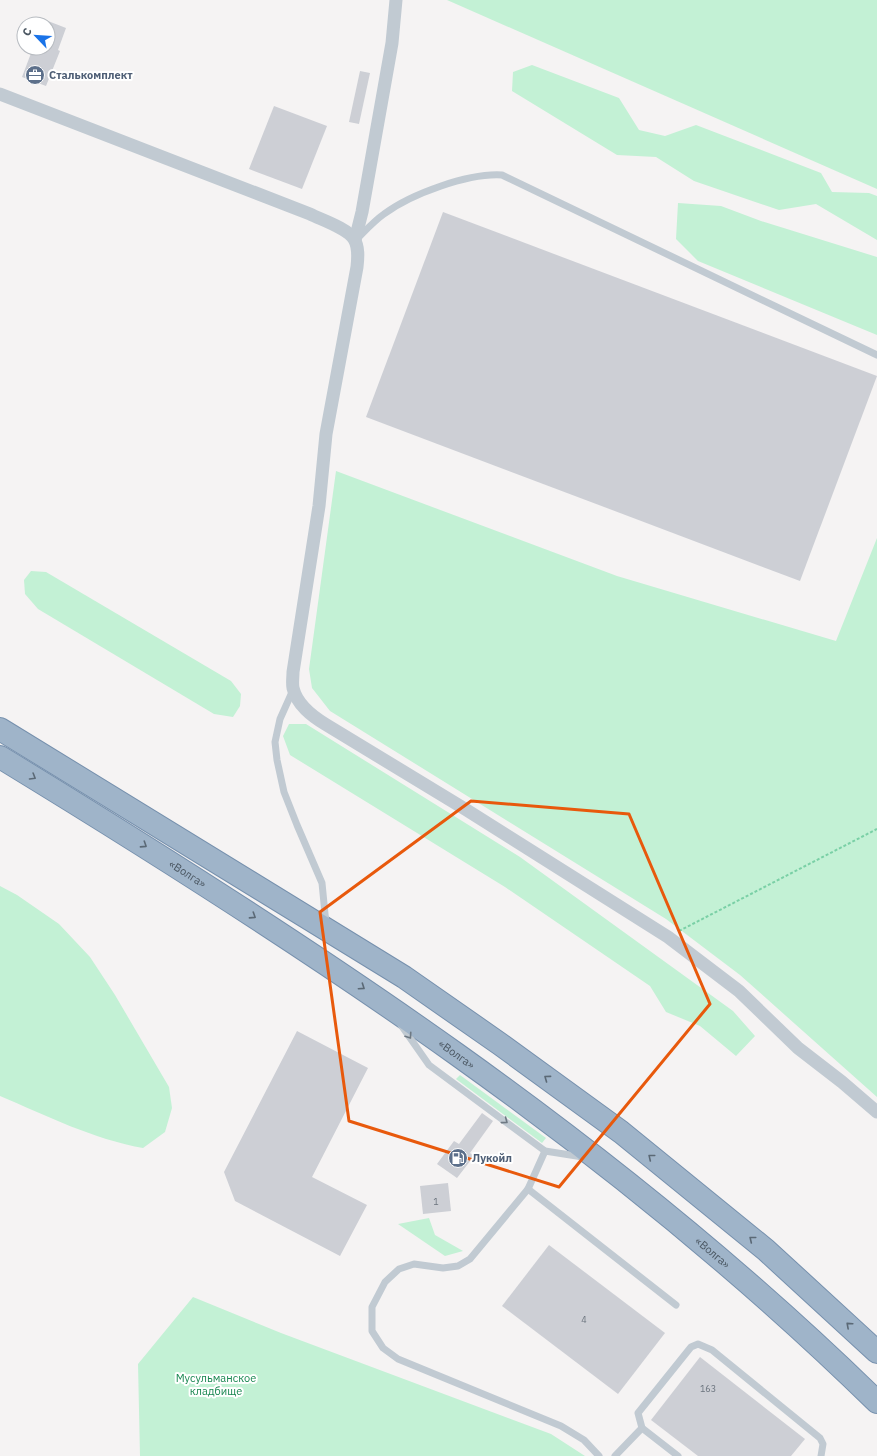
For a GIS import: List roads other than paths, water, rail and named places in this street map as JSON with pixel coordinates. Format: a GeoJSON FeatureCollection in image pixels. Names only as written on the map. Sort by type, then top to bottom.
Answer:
{"type":"FeatureCollection","features":[{"type":"Feature","properties":{"kind":"highway"},"geometry":{"type":"LineString","coordinates":[[0,729],[404,976],[500,1044],[621,1132],[766,1250],[877,1352]]}},
{"type":"Feature","properties":{"kind":"highway","name":"«Волга»"},"geometry":{"type":"LineString","coordinates":[[0,757],[135,839],[386,1004],[599,1159],[745,1279],[830,1356],[877,1402]]}},
{"type":"Feature","properties":{"kind":"street"},"geometry":{"type":"LineString","coordinates":[[355,240],[362,212],[392,43],[396,0]]}},
{"type":"Feature","properties":{"kind":"street"},"geometry":{"type":"LineString","coordinates":[[0,94],[310,214],[340,228],[351,235],[355,240],[358,253],[357,267],[326,434],[320,506],[293,672],[293,689],[302,706],[310,714],[325,724],[472,813],[668,937],[739,992],[798,1048],[842,1082],[877,1112]]}},
{"type":"Feature","properties":{"kind":"lane"},"geometry":{"type":"LineString","coordinates":[[355,240],[383,214],[399,204],[429,191],[467,179],[489,174],[502,175],[877,355]]}},
{"type":"Feature","properties":{"kind":"lane"},"geometry":{"type":"LineString","coordinates":[[293,689],[280,719],[275,742],[277,760],[284,792],[322,883],[327,928]]}},
{"type":"Feature","properties":{"kind":"lane"},"geometry":{"type":"LineString","coordinates":[[386,1004],[429,1065],[545,1151],[599,1159]]}},
{"type":"Feature","properties":{"kind":"lane"},"geometry":{"type":"LineString","coordinates":[[545,1151],[528,1188],[470,1259],[458,1266],[443,1268],[414,1264],[399,1269],[385,1282],[372,1307],[372,1332],[383,1348],[398,1359],[561,1426],[584,1440],[599,1456]]}},
{"type":"Feature","properties":{"kind":"lane"},"geometry":{"type":"LineString","coordinates":[[528,1188],[676,1305]]}},
{"type":"Feature","properties":{"kind":"lane"},"geometry":{"type":"LineString","coordinates":[[678,1456],[642,1428],[638,1413],[691,1348],[698,1344],[712,1350],[820,1438],[824,1444],[821,1456]]}},
{"type":"Feature","properties":{"kind":"lane"},"geometry":{"type":"LineString","coordinates":[[615,1456],[642,1428]]}},
{"type":"Feature","properties":{"kind":"place","name":"Сталькомплект"},"geometry":{"type":"Point","coordinates":[35,75]}},
{"type":"Feature","properties":{"kind":"place","name":"Лукойл"},"geometry":{"type":"Point","coordinates":[458,1158]}},
{"type":"Feature","properties":{"kind":"park label","name":"Мусульманское кладбище"},"geometry":{"type":"Point","coordinates":[216,1384]}}]}
